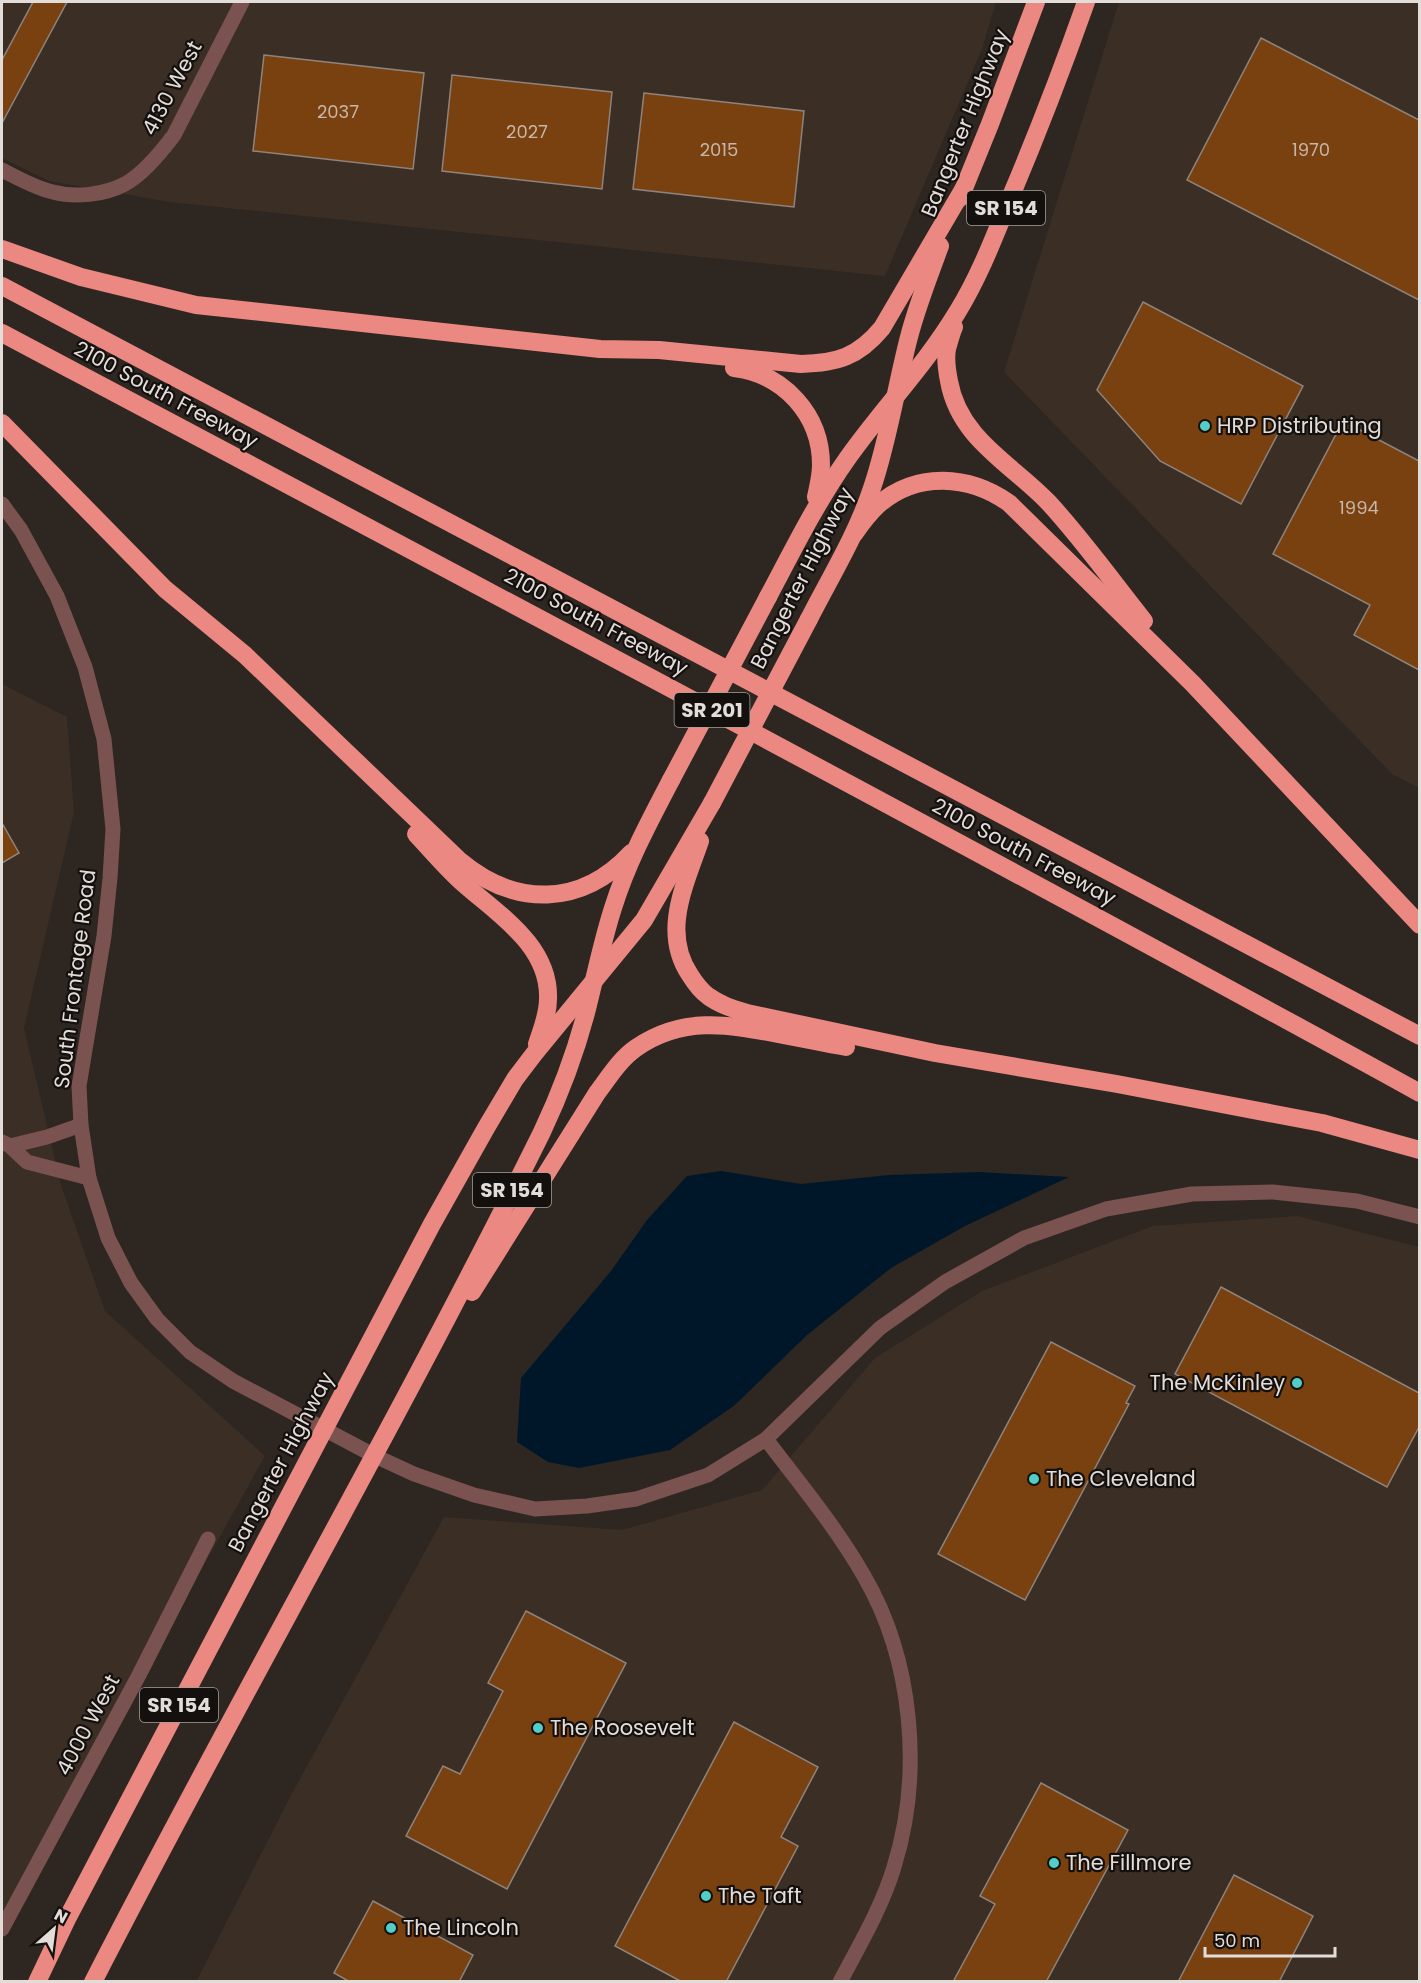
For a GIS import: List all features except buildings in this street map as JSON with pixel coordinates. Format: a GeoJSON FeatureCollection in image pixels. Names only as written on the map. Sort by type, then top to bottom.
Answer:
{"type":"FeatureCollection","features":[{"type":"Feature","properties":{"kind":"highway","name":"Bangerter Highway"},"geometry":{"type":"LineString","coordinates":[[37,1982],[68,1917],[323,1429],[452,1188],[515,1079],[644,920],[712,802],[854,534],[881,461],[909,336],[920,299],[1036,2]]}},
{"type":"Feature","properties":{"kind":"highway","name":"Bangerter Highway"},"geometry":{"type":"LineString","coordinates":[[93,1982],[146,1879],[410,1390],[552,1110],[569,1069],[586,1014],[612,910],[637,846],[671,780],[813,511],[846,461],[930,354],[958,310],[986,255],[1048,105],[1086,2]]}},
{"type":"Feature","properties":{"kind":"highway"},"geometry":{"type":"LineString","coordinates":[[600,349],[659,350],[801,364],[832,362],[844,358],[863,347],[882,328],[964,188]]}},
{"type":"Feature","properties":{"kind":"highway"},"geometry":{"type":"LineString","coordinates":[[2,249],[81,277],[196,305],[600,349],[659,360],[748,370],[779,384],[793,395],[805,410],[819,443],[821,472],[813,511]]}},
{"type":"Feature","properties":{"kind":"highway","name":"2100 South Freeway"},"geometry":{"type":"LineString","coordinates":[[2,286],[1419,1036]]}},
{"type":"Feature","properties":{"kind":"highway"},"geometry":{"type":"LineString","coordinates":[[958,310],[947,350],[947,363],[952,395],[964,422],[981,443],[1062,518],[1193,684]]}},
{"type":"Feature","properties":{"kind":"highway","name":"2100 South Freeway"},"geometry":{"type":"LineString","coordinates":[[2,333],[702,704],[1112,924],[1419,1093]]}},
{"type":"Feature","properties":{"kind":"highway"},"geometry":{"type":"LineString","coordinates":[[2,423],[165,589],[245,655],[460,861],[476,873],[498,886],[518,892],[534,895],[566,892],[604,876],[621,863],[637,846]]}},
{"type":"Feature","properties":{"kind":"highway"},"geometry":{"type":"LineString","coordinates":[[854,534],[877,506],[904,489],[942,481],[961,482],[981,487],[1001,497],[1018,510],[1193,684],[1419,925]]}},
{"type":"Feature","properties":{"kind":"highway"},"geometry":{"type":"LineString","coordinates":[[245,655],[462,882],[521,934],[531,947],[543,972],[548,999],[546,1016],[534,1054]]}},
{"type":"Feature","properties":{"kind":"highway"},"geometry":{"type":"LineString","coordinates":[[712,802],[679,902],[675,934],[686,970],[707,995],[721,1004],[747,1013],[935,1053],[1117,1084],[1322,1123],[1419,1150]]}},
{"type":"Feature","properties":{"kind":"highway"},"geometry":{"type":"LineString","coordinates":[[410,1390],[597,1093],[614,1070],[636,1048],[672,1030],[718,1024],[891,1056],[935,1053]]}},
{"type":"Feature","properties":{"kind":"street","name":"4130 West"},"geometry":{"type":"LineString","coordinates":[[2,170],[53,192],[76,195],[100,193],[126,184],[160,154],[174,135],[242,2]]}},
{"type":"Feature","properties":{"kind":"street","name":"South Frontage Road"},"geometry":{"type":"LineString","coordinates":[[2,504],[21,530],[57,596],[85,667],[104,739],[113,829],[110,878],[104,936],[79,1086],[81,1125],[89,1178],[108,1238],[131,1283],[157,1319],[190,1352],[232,1381],[375,1456],[414,1474],[474,1495],[536,1509],[586,1506],[636,1499],[708,1475],[766,1439],[880,1328],[945,1282],[1024,1238],[1106,1209],[1192,1194],[1273,1192],[1357,1201],[1419,1217]]}},
{"type":"Feature","properties":{"kind":"street"},"geometry":{"type":"LineString","coordinates":[[6,1144],[47,1137],[81,1125]]}},
{"type":"Feature","properties":{"kind":"street"},"geometry":{"type":"LineString","coordinates":[[6,1144],[27,1162],[89,1178]]}},
{"type":"Feature","properties":{"kind":"street"},"geometry":{"type":"LineString","coordinates":[[766,1439],[847,1547],[866,1578],[890,1630],[904,1681],[909,1724],[910,1772],[905,1818],[894,1866],[878,1909],[840,1982]]}},
{"type":"Feature","properties":{"kind":"street","name":"4000 West"},"geometry":{"type":"LineString","coordinates":[[2,1929],[139,1675],[208,1539]]}},
{"type":"Feature","properties":{"kind":"shaded area"},"geometry":{"type":"Polygon","coordinates":[[[2,2],[996,2],[982,49],[885,276],[170,202],[49,181],[2,158],[2,2]]]}},
{"type":"Feature","properties":{"kind":"shaded area"},"geometry":{"type":"Polygon","coordinates":[[[1119,2],[1419,2],[1419,788],[1392,774],[1004,372],[1119,2]]]}},
{"type":"Feature","properties":{"kind":"shaded area"},"geometry":{"type":"Polygon","coordinates":[[[2,684],[67,717],[74,812],[24,1028],[61,1185],[105,1311],[265,1456],[2,1926],[2,684]]]}},
{"type":"Feature","properties":{"kind":"shaded area"},"geometry":{"type":"Polygon","coordinates":[[[1298,1216],[1419,1247],[1419,1981],[196,1982],[290,1797],[444,1517],[622,1530],[762,1490],[875,1358],[982,1291],[1153,1226],[1298,1216]]]}},
{"type":"Feature","properties":{"kind":"water"},"geometry":{"type":"Polygon","coordinates":[[[721,1171],[801,1184],[889,1175],[979,1172],[1069,1177],[965,1226],[891,1268],[807,1335],[735,1405],[670,1450],[579,1468],[548,1462],[517,1442],[521,1378],[611,1271],[647,1220],[687,1176],[721,1171]]]}},
{"type":"Feature","properties":{"kind":"place","name":"HRP Distributing"},"geometry":{"type":"Point","coordinates":[1205,426]}},
{"type":"Feature","properties":{"kind":"place","name":"The McKinley"},"geometry":{"type":"Point","coordinates":[1297,1383]}},
{"type":"Feature","properties":{"kind":"place","name":"The Cleveland"},"geometry":{"type":"Point","coordinates":[1034,1479]}},
{"type":"Feature","properties":{"kind":"place","name":"The Roosevelt"},"geometry":{"type":"Point","coordinates":[538,1728]}},
{"type":"Feature","properties":{"kind":"place","name":"The Fillmore"},"geometry":{"type":"Point","coordinates":[1054,1863]}},
{"type":"Feature","properties":{"kind":"place","name":"The Taft"},"geometry":{"type":"Point","coordinates":[706,1896]}},
{"type":"Feature","properties":{"kind":"place","name":"The Lincoln"},"geometry":{"type":"Point","coordinates":[391,1928]}}]}
